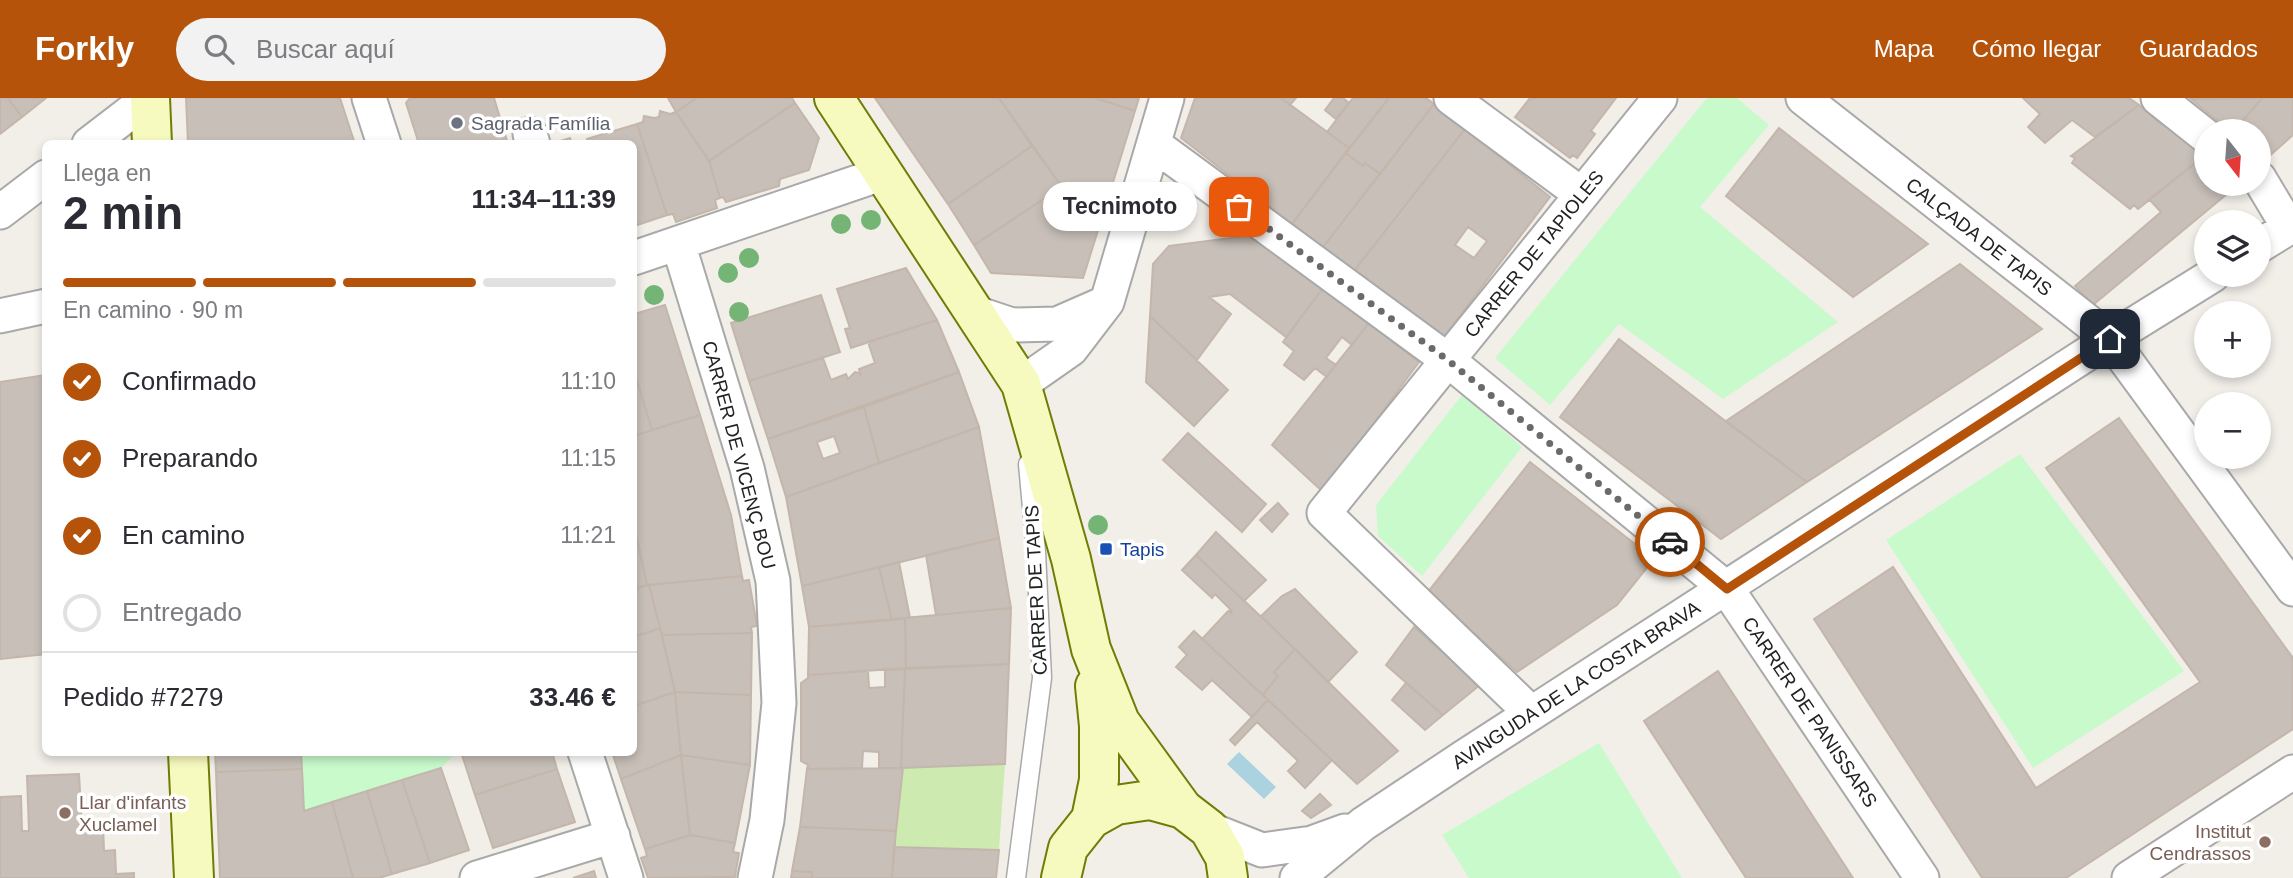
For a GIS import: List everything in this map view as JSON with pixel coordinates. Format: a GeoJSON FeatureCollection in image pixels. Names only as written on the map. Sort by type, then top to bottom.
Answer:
{"type":"FeatureCollection","features":[{"type":"Feature","properties":{"kind":"street"},"geometry":{"type":"LineString","coordinates":[[94,140],[149,98]]}},
{"type":"Feature","properties":{"kind":"street"},"geometry":{"type":"LineString","coordinates":[[149,98],[152,140]]}},
{"type":"Feature","properties":{"kind":"street"},"geometry":{"type":"LineString","coordinates":[[369,98],[383,140]]}},
{"type":"Feature","properties":{"kind":"street","name":"CARRER DE TAPIS"},"geometry":{"type":"LineString","coordinates":[[834,98],[1021,384],[1071,559],[1091,649],[1099,726],[1099,780],[1091,819]]}},
{"type":"Feature","properties":{"kind":"street"},"geometry":{"type":"LineString","coordinates":[[1021,384],[1072,349],[1107,302],[1167,98]]}},
{"type":"Feature","properties":{"kind":"street"},"geometry":{"type":"LineString","coordinates":[[1451,98],[1581,194]]}},
{"type":"Feature","properties":{"kind":"street","name":"CARRER DE TAPIOLES"},"geometry":{"type":"LineString","coordinates":[[1531,713],[1324,513],[1660,98]]}},
{"type":"Feature","properties":{"kind":"street","name":"CALÇADA DE TAPIS"},"geometry":{"type":"LineString","coordinates":[[1803,98],[2110,339],[2293,590]]}},
{"type":"Feature","properties":{"kind":"street"},"geometry":{"type":"LineString","coordinates":[[2158,98],[2194,127]]}},
{"type":"Feature","properties":{"kind":"street","name":"CARRER DE PANISSARS"},"geometry":{"type":"LineString","coordinates":[[1155,145],[1449,361],[1727,589],[1922,878]]}},
{"type":"Feature","properties":{"kind":"street"},"geometry":{"type":"LineString","coordinates":[[637,257],[884,173]]}},
{"type":"Feature","properties":{"kind":"street"},"geometry":{"type":"LineString","coordinates":[[0,212],[42,180]]}},
{"type":"Feature","properties":{"kind":"street"},"geometry":{"type":"LineString","coordinates":[[2271,196],[2291,227],[2271,239]]}},
{"type":"Feature","properties":{"kind":"street","name":"CARRER DE VICENÇ BOU"},"geometry":{"type":"LineString","coordinates":[[678,243],[747,468],[773,581],[779,703],[766,820],[755,878]]}},
{"type":"Feature","properties":{"kind":"street","name":"AVINGUDA DE LA COSTA BRAVA"},"geometry":{"type":"LineString","coordinates":[[1297,878],[1363,824],[1531,713],[2194,287]]}},
{"type":"Feature","properties":{"kind":"street"},"geometry":{"type":"LineString","coordinates":[[976,313],[1012,325],[1057,324],[1107,302]]}},
{"type":"Feature","properties":{"kind":"street"},"geometry":{"type":"LineString","coordinates":[[0,316],[42,307]]}},
{"type":"Feature","properties":{"kind":"street","name":"CARRER DE TAPIS"},"geometry":{"type":"LineString","coordinates":[[1091,649],[1120,722],[1225,858],[1228,878]]}},
{"type":"Feature","properties":{"kind":"street"},"geometry":{"type":"LineString","coordinates":[[188,756],[194,878]]}},
{"type":"Feature","properties":{"kind":"street"},"geometry":{"type":"LineString","coordinates":[[586,756],[626,878]]}},
{"type":"Feature","properties":{"kind":"street"},"geometry":{"type":"LineString","coordinates":[[2129,878],[2293,772]]}},
{"type":"Feature","properties":{"kind":"street"},"geometry":{"type":"LineString","coordinates":[[1061,878],[1068,848],[1091,819],[1116,805],[1150,800],[1196,819]]}},
{"type":"Feature","properties":{"kind":"street","name":"AVINGUDA DE LA COSTA BRAVA"},"geometry":{"type":"LineString","coordinates":[[1196,819],[1262,850],[1312,843],[1363,824]]}},
{"type":"Feature","properties":{"kind":"street"},"geometry":{"type":"LineString","coordinates":[[477,878],[612,836]]}},
{"type":"Feature","properties":{"kind":"lane","name":"CARRER DE TAPIS"},"geometry":{"type":"LineString","coordinates":[[1016,878],[1042,678],[1037,552],[1021,384]]}},
{"type":"Feature","properties":{"kind":"green space"},"geometry":{"type":"Polygon","coordinates":[[[1707,98],[1737,98],[1769,125],[1700,207],[1838,322],[1723,399],[1619,324],[1550,405],[1495,358],[1707,98]]]}},
{"type":"Feature","properties":{"kind":"green space"},"geometry":{"type":"Polygon","coordinates":[[[1462,395],[1522,447],[1422,576],[1378,536],[1376,505],[1462,395]]]}},
{"type":"Feature","properties":{"kind":"green space"},"geometry":{"type":"Polygon","coordinates":[[[2020,454],[2184,671],[2033,768],[1886,540],[2020,454]]]}},
{"type":"Feature","properties":{"kind":"green space"},"geometry":{"type":"Polygon","coordinates":[[[1599,743],[1682,878],[1469,878],[1442,835],[1599,743]]]}},
{"type":"Feature","properties":{"kind":"green space"},"geometry":{"type":"Polygon","coordinates":[[[301,756],[453,756],[441,768],[304,811],[301,756]]]}},
{"type":"Feature","properties":{"kind":"green space"},"geometry":{"type":"Polygon","coordinates":[[[1005,764],[999,850],[894,847],[903,768],[1005,764]]]}},
{"type":"Feature","properties":{"kind":"water"},"geometry":{"type":"Polygon","coordinates":[[[1239,752],[1276,787],[1264,799],[1227,764],[1239,752]]]}},
{"type":"Feature","properties":{"kind":"building"},"geometry":{"type":"Polygon","coordinates":[[[0,98],[8,98],[22,117],[0,134],[0,98]]]}},
{"type":"Feature","properties":{"kind":"building"},"geometry":{"type":"Polygon","coordinates":[[[8,98],[46,98],[22,117],[8,98]]]}},
{"type":"Feature","properties":{"kind":"building"},"geometry":{"type":"Polygon","coordinates":[[[186,98],[340,98],[354,140],[188,140],[186,98]]]}},
{"type":"Feature","properties":{"kind":"building","name":"Sagrada Família"},"geometry":{"type":"Polygon","coordinates":[[[410,98],[494,98],[507,140],[418,140],[406,103],[410,98]]]}},
{"type":"Feature","properties":{"kind":"building"},"geometry":{"type":"Polygon","coordinates":[[[668,98],[697,98],[676,112],[668,98]]]}},
{"type":"Feature","properties":{"kind":"building"},"geometry":{"type":"Polygon","coordinates":[[[697,98],[792,98],[795,103],[709,161],[676,112],[697,98]]]}},
{"type":"Feature","properties":{"kind":"building"},"geometry":{"type":"Polygon","coordinates":[[[875,98],[999,98],[1032,146],[948,204],[875,98]]]}},
{"type":"Feature","properties":{"kind":"building"},"geometry":{"type":"Polygon","coordinates":[[[999,98],[1095,98],[1135,111],[1107,202],[1062,187],[999,98]]]}},
{"type":"Feature","properties":{"kind":"building"},"geometry":{"type":"Polygon","coordinates":[[[1095,98],[1139,98],[1135,111],[1095,98]]]}},
{"type":"Feature","properties":{"kind":"building"},"geometry":{"type":"Polygon","coordinates":[[[1195,98],[1281,98],[1349,148],[1292,224],[1181,138],[1195,98]]]}},
{"type":"Feature","properties":{"kind":"building"},"geometry":{"type":"Polygon","coordinates":[[[1281,98],[1296,98],[1290,105],[1281,98]]]}},
{"type":"Feature","properties":{"kind":"building"},"geometry":{"type":"Polygon","coordinates":[[[1334,98],[1343,98],[1349,103],[1336,119],[1325,110],[1334,98]]]}},
{"type":"Feature","properties":{"kind":"building"},"geometry":{"type":"Polygon","coordinates":[[[1353,98],[1389,98],[1349,148],[1327,132],[1353,98]]]}},
{"type":"Feature","properties":{"kind":"building"},"geometry":{"type":"Polygon","coordinates":[[[1389,98],[1426,98],[1434,104],[1380,174],[1365,163],[1363,166],[1346,153],[1389,98]]]}},
{"type":"Feature","properties":{"kind":"building"},"geometry":{"type":"Polygon","coordinates":[[[1530,98],[1616,98],[1591,131],[1595,134],[1577,158],[1573,155],[1570,158],[1515,117],[1530,98]]]}},
{"type":"Feature","properties":{"kind":"building"},"geometry":{"type":"Polygon","coordinates":[[[2023,98],[2129,98],[2139,105],[2095,137],[2072,120],[2045,143],[2028,127],[2040,114],[2023,98]]]}},
{"type":"Feature","properties":{"kind":"building"},"geometry":{"type":"Polygon","coordinates":[[[2262,98],[2293,98],[2293,135],[2272,154],[2272,119],[2244,119],[2262,98]]]}},
{"type":"Feature","properties":{"kind":"building"},"geometry":{"type":"Polygon","coordinates":[[[2262,98],[2244,119],[2215,119],[2191,99],[2262,98]]]}},
{"type":"Feature","properties":{"kind":"building"},"geometry":{"type":"Polygon","coordinates":[[[795,103],[819,138],[809,170],[780,179],[779,186],[726,202],[723,197],[720,198],[709,161],[795,103]]]}},
{"type":"Feature","properties":{"kind":"building"},"geometry":{"type":"Polygon","coordinates":[[[1434,104],[1465,129],[1354,271],[1323,247],[1434,104]]]}},
{"type":"Feature","properties":{"kind":"building"},"geometry":{"type":"Polygon","coordinates":[[[2139,105],[2161,124],[2163,121],[2194,149],[2194,164],[2138,209],[2134,205],[2130,209],[2072,163],[2075,158],[2071,156],[2139,105]]]}},
{"type":"Feature","properties":{"kind":"building"},"geometry":{"type":"Polygon","coordinates":[[[660,111],[670,114],[676,112],[709,161],[720,198],[715,200],[717,208],[676,222],[673,214],[667,215],[637,124],[643,122],[644,116],[659,117],[660,111]]]}},
{"type":"Feature","properties":{"kind":"building"},"geometry":{"type":"Polygon","coordinates":[[[637,124],[667,215],[637,225],[637,140],[587,139],[637,124]]]}},
{"type":"Feature","properties":{"kind":"building"},"geometry":{"type":"Polygon","coordinates":[[[1779,128],[1928,244],[1853,297],[1726,196],[1779,128]]]}},
{"type":"Feature","properties":{"kind":"building"},"geometry":{"type":"Polygon","coordinates":[[[1465,129],[1550,197],[1443,338],[1354,271],[1465,129]],[[1468,227],[1455,245],[1474,258],[1487,241],[1468,227]]]}},
{"type":"Feature","properties":{"kind":"building"},"geometry":{"type":"Polygon","coordinates":[[[1032,146],[1062,187],[974,245],[948,204],[1032,146]]]}},
{"type":"Feature","properties":{"kind":"building"},"geometry":{"type":"Polygon","coordinates":[[[1346,153],[1363,166],[1365,163],[1380,174],[1323,247],[1292,224],[1346,153]]]}},
{"type":"Feature","properties":{"kind":"building"},"geometry":{"type":"Polygon","coordinates":[[[2194,164],[2194,196],[2225,196],[2208,210],[2194,210],[2194,221],[2093,305],[2075,286],[2161,212],[2149,199],[2194,164]]]}},
{"type":"Feature","properties":{"kind":"building"},"geometry":{"type":"Polygon","coordinates":[[[1062,187],[1107,202],[1083,278],[991,273],[974,245],[1062,187]]]}},
{"type":"Feature","properties":{"kind":"building"},"geometry":{"type":"Polygon","coordinates":[[[1254,235],[1323,288],[1286,337],[1230,294],[1209,297],[1231,314],[1197,360],[1150,316],[1153,264],[1169,246],[1254,235]]]}},
{"type":"Feature","properties":{"kind":"building"},"geometry":{"type":"Polygon","coordinates":[[[1960,264],[2042,329],[1807,482],[1726,421],[1960,264]]]}},
{"type":"Feature","properties":{"kind":"building"},"geometry":{"type":"Polygon","coordinates":[[[906,268],[937,320],[851,348],[845,329],[850,328],[837,289],[906,268]]]}},
{"type":"Feature","properties":{"kind":"building"},"geometry":{"type":"Polygon","coordinates":[[[1323,288],[1369,323],[1352,345],[1342,337],[1326,358],[1336,365],[1327,377],[1315,368],[1304,380],[1284,365],[1294,351],[1283,342],[1323,288]]]}},
{"type":"Feature","properties":{"kind":"building"},"geometry":{"type":"Polygon","coordinates":[[[821,295],[840,352],[749,381],[731,323],[821,295]]]}},
{"type":"Feature","properties":{"kind":"building"},"geometry":{"type":"Polygon","coordinates":[[[665,305],[700,415],[652,430],[637,381],[637,313],[665,305]]]}},
{"type":"Feature","properties":{"kind":"building"},"geometry":{"type":"Polygon","coordinates":[[[1150,316],[1228,390],[1194,426],[1146,382],[1150,316]]]}},
{"type":"Feature","properties":{"kind":"building"},"geometry":{"type":"Polygon","coordinates":[[[937,320],[959,372],[768,439],[749,381],[823,358],[831,380],[846,374],[848,379],[855,372],[861,376],[859,369],[875,363],[868,342],[937,320]]]}},
{"type":"Feature","properties":{"kind":"building"},"geometry":{"type":"Polygon","coordinates":[[[1369,323],[1419,362],[1323,492],[1272,445],[1369,323]]]}},
{"type":"Feature","properties":{"kind":"building"},"geometry":{"type":"Polygon","coordinates":[[[1619,339],[1807,482],[1721,539],[1560,417],[1619,339]]]}},
{"type":"Feature","properties":{"kind":"building"},"geometry":{"type":"Polygon","coordinates":[[[959,372],[979,427],[879,463],[864,407],[959,372]]]}},
{"type":"Feature","properties":{"kind":"building"},"geometry":{"type":"Polygon","coordinates":[[[42,376],[42,654],[0,659],[0,382],[42,376]]]}},
{"type":"Feature","properties":{"kind":"building"},"geometry":{"type":"Polygon","coordinates":[[[637,381],[652,430],[637,435],[637,381]]]}},
{"type":"Feature","properties":{"kind":"building"},"geometry":{"type":"Polygon","coordinates":[[[864,407],[879,463],[786,497],[768,439],[864,407]],[[834,436],[817,442],[823,459],[840,453],[834,436]]]}},
{"type":"Feature","properties":{"kind":"building"},"geometry":{"type":"Polygon","coordinates":[[[700,415],[731,515],[742,576],[647,585],[637,540],[637,435],[700,415]]]}},
{"type":"Feature","properties":{"kind":"building"},"geometry":{"type":"Polygon","coordinates":[[[2119,418],[2293,658],[2293,729],[2066,878],[1982,878],[1814,619],[1893,567],[2036,788],[2200,682],[2046,468],[2119,418]]]}},
{"type":"Feature","properties":{"kind":"building"},"geometry":{"type":"Polygon","coordinates":[[[979,427],[999,538],[802,586],[786,497],[979,427]]]}},
{"type":"Feature","properties":{"kind":"building"},"geometry":{"type":"Polygon","coordinates":[[[1188,433],[1266,504],[1242,532],[1163,460],[1188,433]]]}},
{"type":"Feature","properties":{"kind":"building"},"geometry":{"type":"Polygon","coordinates":[[[1530,462],[1654,559],[1617,605],[1517,672],[1428,592],[1530,462]]]}},
{"type":"Feature","properties":{"kind":"building"},"geometry":{"type":"Polygon","coordinates":[[[1278,503],[1288,514],[1272,532],[1260,520],[1278,503]]]}},
{"type":"Feature","properties":{"kind":"building"},"geometry":{"type":"Polygon","coordinates":[[[1216,532],[1266,580],[1244,601],[1196,555],[1216,532]]]}},
{"type":"Feature","properties":{"kind":"building"},"geometry":{"type":"Polygon","coordinates":[[[637,538],[647,585],[637,588],[637,538]]]}},
{"type":"Feature","properties":{"kind":"building"},"geometry":{"type":"Polygon","coordinates":[[[999,538],[1011,608],[936,615],[926,555],[999,538]]]}},
{"type":"Feature","properties":{"kind":"building"},"geometry":{"type":"Polygon","coordinates":[[[1196,555],[1295,649],[1274,672],[1278,676],[1263,695],[1202,639],[1229,610],[1231,613],[1232,611],[1215,594],[1212,598],[1182,570],[1196,555]]]}},
{"type":"Feature","properties":{"kind":"building"},"geometry":{"type":"Polygon","coordinates":[[[899,562],[910,618],[892,620],[879,567],[899,562]]]}},
{"type":"Feature","properties":{"kind":"building"},"geometry":{"type":"Polygon","coordinates":[[[879,567],[892,620],[809,627],[802,586],[879,567]]]}},
{"type":"Feature","properties":{"kind":"building"},"geometry":{"type":"Polygon","coordinates":[[[742,576],[743,581],[749,580],[757,626],[751,627],[752,633],[662,635],[649,585],[742,576]]]}},
{"type":"Feature","properties":{"kind":"building"},"geometry":{"type":"Polygon","coordinates":[[[649,585],[660,628],[637,636],[637,588],[649,585]]]}},
{"type":"Feature","properties":{"kind":"building"},"geometry":{"type":"Polygon","coordinates":[[[1295,589],[1357,652],[1328,682],[1261,616],[1282,596],[1295,589]]]}},
{"type":"Feature","properties":{"kind":"building"},"geometry":{"type":"Polygon","coordinates":[[[1011,608],[1009,664],[906,668],[905,618],[1011,608]]]}},
{"type":"Feature","properties":{"kind":"building"},"geometry":{"type":"Polygon","coordinates":[[[905,618],[906,668],[808,675],[809,627],[905,618]]]}},
{"type":"Feature","properties":{"kind":"building"},"geometry":{"type":"Polygon","coordinates":[[[1414,627],[1480,685],[1443,715],[1386,665],[1414,627]]]}},
{"type":"Feature","properties":{"kind":"building"},"geometry":{"type":"Polygon","coordinates":[[[660,628],[675,692],[637,705],[637,636],[660,628]]]}},
{"type":"Feature","properties":{"kind":"building"},"geometry":{"type":"Polygon","coordinates":[[[1194,631],[1268,700],[1252,717],[1212,680],[1202,690],[1176,667],[1187,655],[1179,647],[1194,631]]]}},
{"type":"Feature","properties":{"kind":"building"},"geometry":{"type":"Polygon","coordinates":[[[752,633],[751,695],[675,692],[662,635],[752,633]]]}},
{"type":"Feature","properties":{"kind":"building"},"geometry":{"type":"Polygon","coordinates":[[[1295,649],[1398,751],[1357,784],[1263,695],[1278,676],[1274,672],[1295,649]]]}},
{"type":"Feature","properties":{"kind":"building"},"geometry":{"type":"Polygon","coordinates":[[[1009,664],[1005,764],[901,768],[905,669],[1009,664]]]}},
{"type":"Feature","properties":{"kind":"building"},"geometry":{"type":"Polygon","coordinates":[[[905,669],[901,768],[879,768],[879,752],[863,751],[862,768],[807,769],[808,765],[801,761],[801,683],[808,675],[868,671],[869,688],[885,687],[885,670],[905,669]]]}},
{"type":"Feature","properties":{"kind":"building"},"geometry":{"type":"Polygon","coordinates":[[[1718,671],[1853,878],[1746,878],[1644,721],[1718,671]]]}},
{"type":"Feature","properties":{"kind":"building"},"geometry":{"type":"Polygon","coordinates":[[[1406,683],[1443,715],[1425,730],[1392,700],[1406,683]]]}},
{"type":"Feature","properties":{"kind":"building"},"geometry":{"type":"Polygon","coordinates":[[[675,692],[681,755],[621,779],[613,756],[637,756],[637,705],[675,692]]]}},
{"type":"Feature","properties":{"kind":"building"},"geometry":{"type":"Polygon","coordinates":[[[675,692],[751,695],[750,765],[681,755],[675,692]]]}},
{"type":"Feature","properties":{"kind":"building"},"geometry":{"type":"Polygon","coordinates":[[[1268,700],[1332,760],[1305,788],[1288,771],[1298,761],[1257,722],[1235,745],[1230,740],[1268,700]]]}},
{"type":"Feature","properties":{"kind":"building"},"geometry":{"type":"Polygon","coordinates":[[[681,755],[750,765],[735,843],[690,835],[681,755]]]}},
{"type":"Feature","properties":{"kind":"building"},"geometry":{"type":"Polygon","coordinates":[[[681,755],[690,835],[645,849],[621,779],[681,755]]]}},
{"type":"Feature","properties":{"kind":"building"},"geometry":{"type":"Polygon","coordinates":[[[215,756],[301,756],[302,769],[216,772],[215,756]]]}},
{"type":"Feature","properties":{"kind":"building"},"geometry":{"type":"Polygon","coordinates":[[[462,756],[553,756],[557,769],[475,795],[462,756]]]}},
{"type":"Feature","properties":{"kind":"building"},"geometry":{"type":"Polygon","coordinates":[[[441,768],[469,850],[430,863],[402,780],[441,768]]]}},
{"type":"Feature","properties":{"kind":"building"},"geometry":{"type":"Polygon","coordinates":[[[903,768],[896,831],[800,827],[807,769],[903,768]]]}},
{"type":"Feature","properties":{"kind":"building"},"geometry":{"type":"Polygon","coordinates":[[[302,769],[304,811],[332,802],[353,878],[220,878],[216,772],[302,769]]]}},
{"type":"Feature","properties":{"kind":"building"},"geometry":{"type":"Polygon","coordinates":[[[557,769],[575,822],[493,848],[475,795],[557,769]]]}},
{"type":"Feature","properties":{"kind":"building"},"geometry":{"type":"Polygon","coordinates":[[[79,774],[82,828],[103,825],[104,851],[115,850],[116,874],[134,873],[134,878],[0,878],[0,797],[21,796],[22,831],[29,831],[27,776],[79,774]]]}},
{"type":"Feature","properties":{"kind":"building"},"geometry":{"type":"Polygon","coordinates":[[[402,780],[430,863],[392,874],[367,791],[402,780]]]}},
{"type":"Feature","properties":{"kind":"building"},"geometry":{"type":"Polygon","coordinates":[[[367,791],[392,874],[379,878],[353,878],[332,802],[367,791]]]}},
{"type":"Feature","properties":{"kind":"building"},"geometry":{"type":"Polygon","coordinates":[[[1320,794],[1331,805],[1311,818],[1302,811],[1320,794]]]}},
{"type":"Feature","properties":{"kind":"building"},"geometry":{"type":"Polygon","coordinates":[[[800,827],[896,831],[892,878],[812,878],[812,872],[792,871],[800,827]]]}},
{"type":"Feature","properties":{"kind":"building"},"geometry":{"type":"Polygon","coordinates":[[[691,835],[735,843],[733,852],[739,853],[735,877],[648,878],[641,858],[647,856],[645,849],[691,835]]]}},
{"type":"Feature","properties":{"kind":"building"},"geometry":{"type":"Polygon","coordinates":[[[894,847],[999,850],[996,878],[892,878],[894,847]]]}},
{"type":"Feature","properties":{"kind":"building"},"geometry":{"type":"Polygon","coordinates":[[[594,871],[596,878],[573,878],[594,871]]]}},
{"type":"Feature","properties":{"kind":"building"},"geometry":{"type":"Polygon","coordinates":[[[792,871],[812,872],[812,878],[791,878],[792,871]]]}},
{"type":"Feature","properties":{"kind":"way so far"},"geometry":{"type":"LineString","coordinates":[[1239,207],[1449,361],[1670,542]]}},
{"type":"Feature","properties":{"kind":"place","name":"Sagrada Família"},"geometry":{"type":"Point","coordinates":[457,123]}},
{"type":"Feature","properties":{"kind":"place","name":"Tecnimoto"},"geometry":{"type":"Point","coordinates":[1239,207]}},
{"type":"Feature","properties":{"kind":"place","name":"Tapis"},"geometry":{"type":"Point","coordinates":[1106,549]}},
{"type":"Feature","properties":{"kind":"place","name":"Llar d'infants Xuclamel"},"geometry":{"type":"Point","coordinates":[65,813]}},
{"type":"Feature","properties":{"kind":"place","name":"Institut Cendrassos"},"geometry":{"type":"Point","coordinates":[2265,842]}},
{"type":"Feature","properties":{"kind":"route"},"geometry":{"type":"LineString","coordinates":[[1670,542],[1727,589],[2110,339]]}}]}
